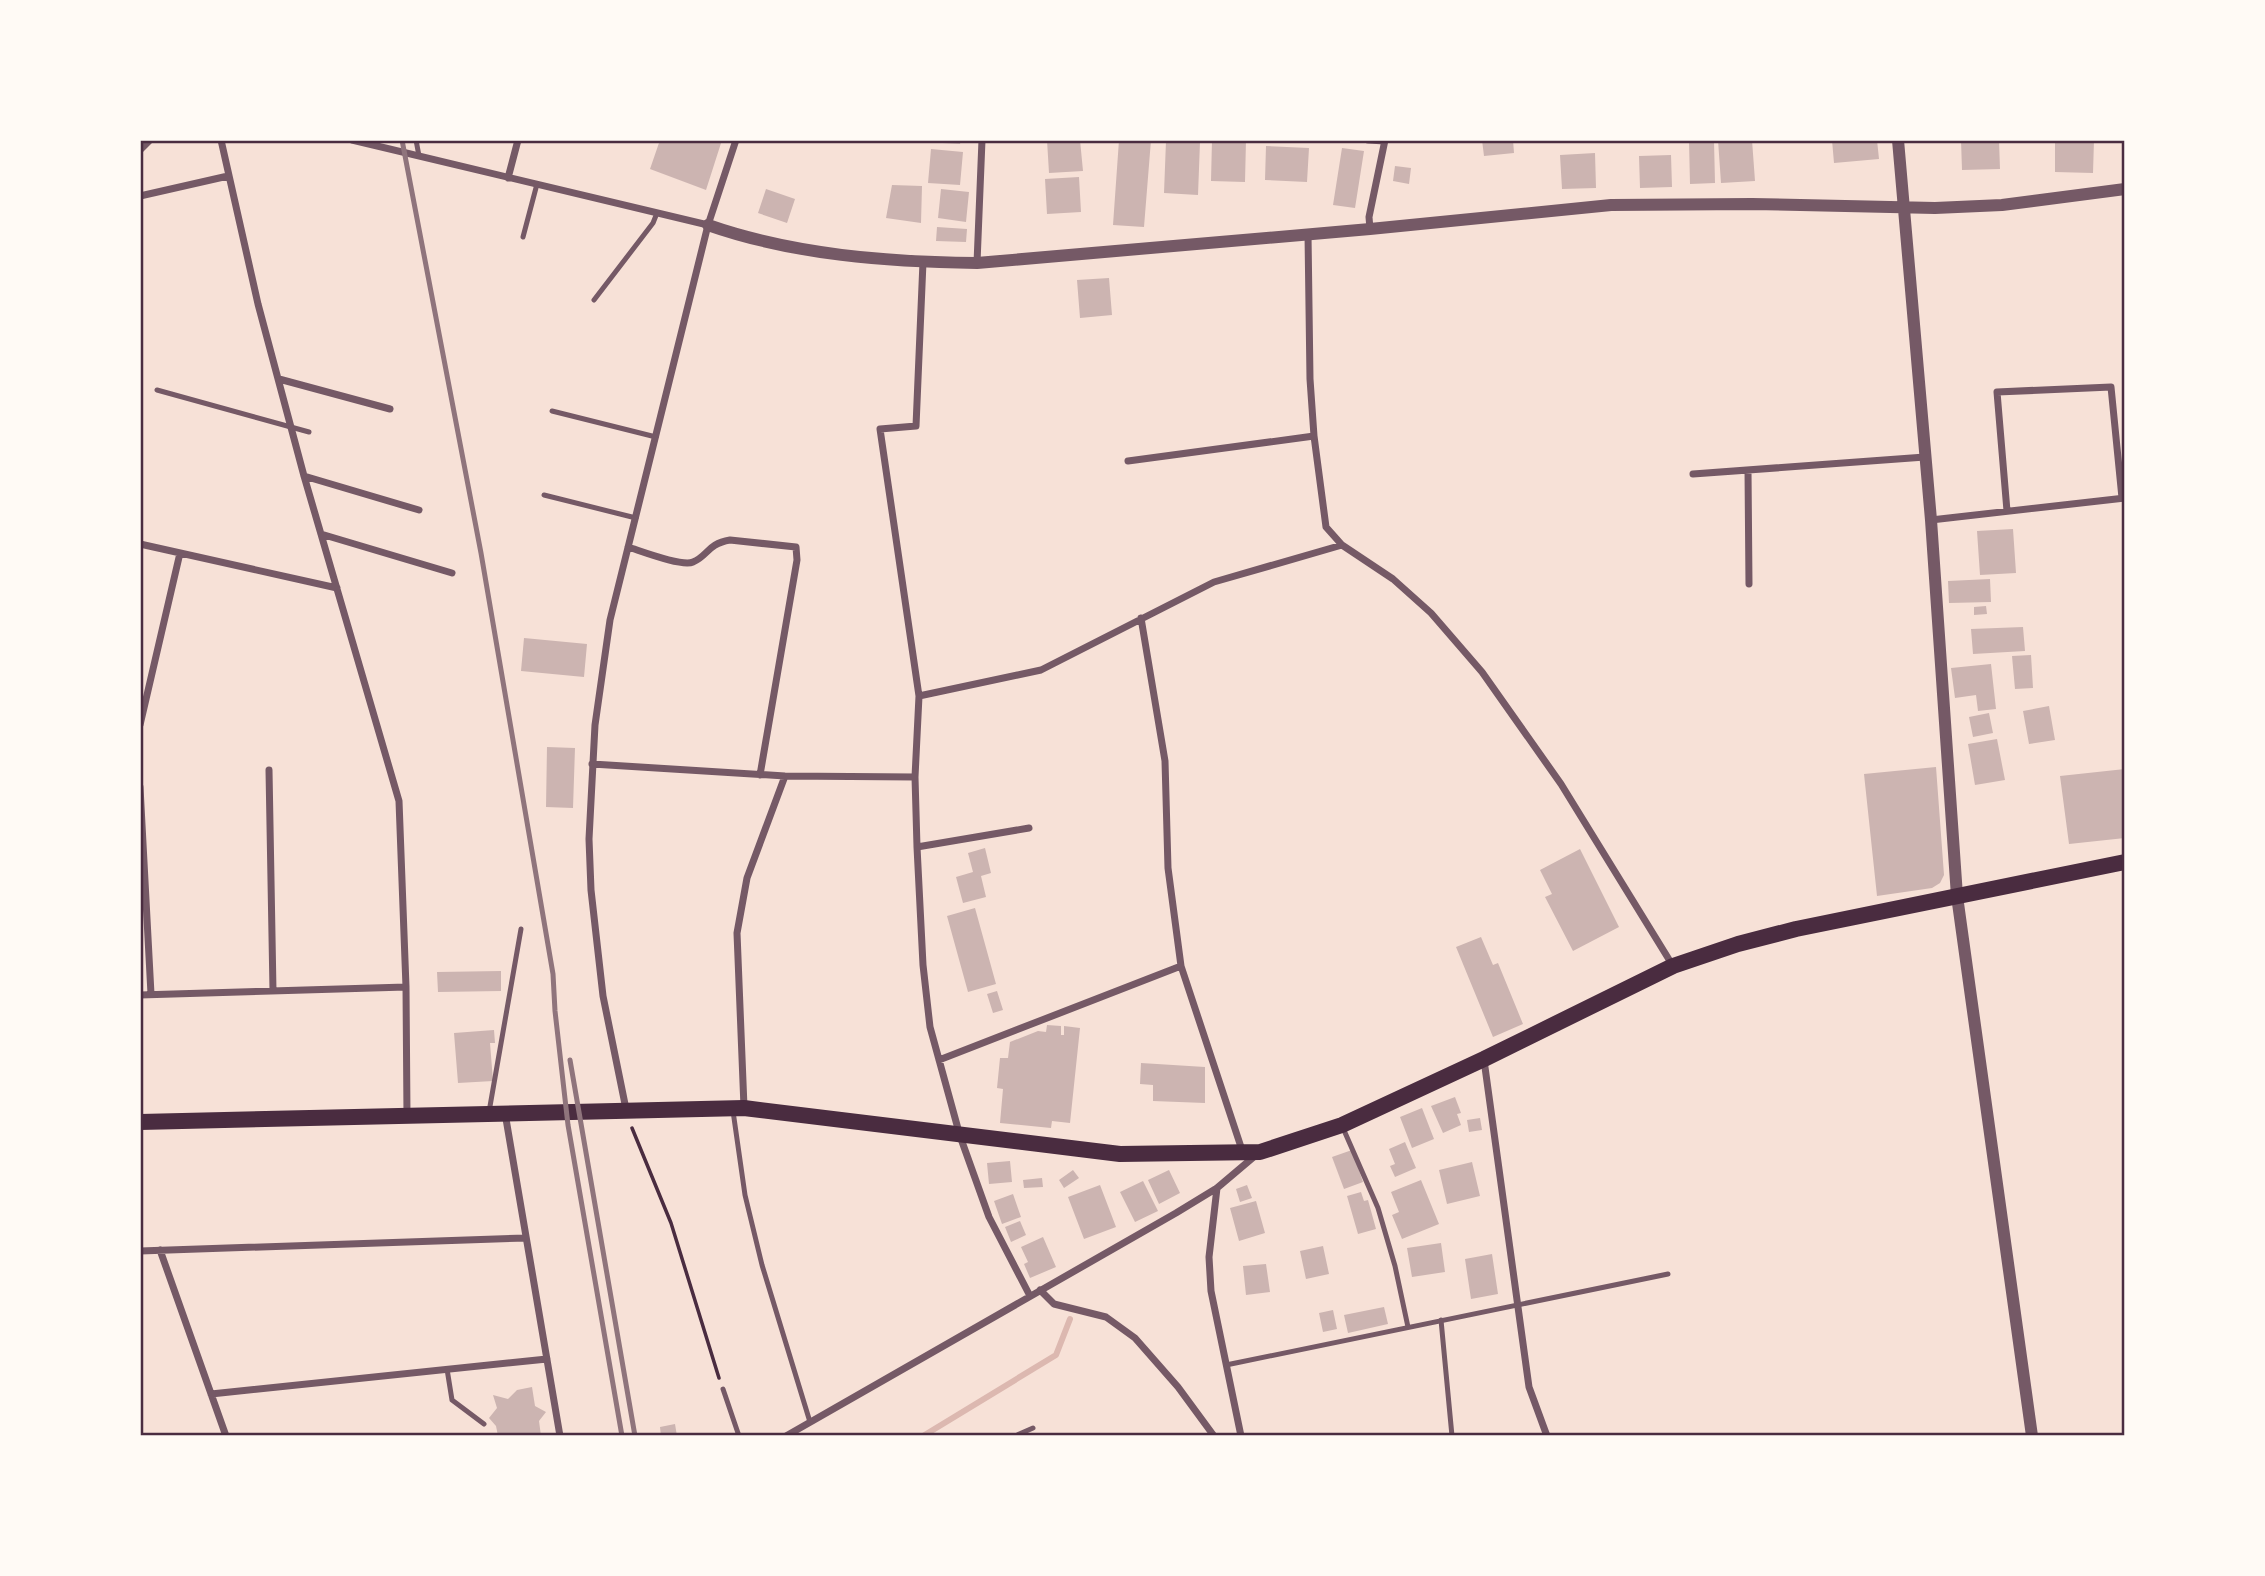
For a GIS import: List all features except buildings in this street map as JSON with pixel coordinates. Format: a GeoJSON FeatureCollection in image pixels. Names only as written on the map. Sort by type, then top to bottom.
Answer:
{"type":"FeatureCollection","features":[{"type":"Feature","properties":{"kind":"main road"},"geometry":{"type":"LineString","coordinates":[[140,1122],[497,1112],[628,1116],[738,1108],[1120,1154],[1251,1153],[1342,1125],[1673,966],[1738,944],[1796,929],[2125,862]]}},
{"type":"Feature","properties":{"kind":"street"},"geometry":{"type":"LineString","coordinates":[[140,150],[150,140]]}},
{"type":"Feature","properties":{"kind":"street"},"geometry":{"type":"LineString","coordinates":[[221,140],[258,304],[304,476],[399,801],[406,987],[407,1115]]}},
{"type":"Feature","properties":{"kind":"street"},"geometry":{"type":"LineString","coordinates":[[352,140],[776,243],[835,254],[923,262],[977,262],[1370,229],[1611,205],[2002,205],[2125,189]]}},
{"type":"Feature","properties":{"kind":"street"},"geometry":{"type":"LineString","coordinates":[[508,178],[518,140]]}},
{"type":"Feature","properties":{"kind":"street"},"geometry":{"type":"LineString","coordinates":[[628,1116],[605,1007],[596,947],[589,839],[592,764],[604,653],[708,225],[736,140]]}},
{"type":"Feature","properties":{"kind":"street"},"geometry":{"type":"LineString","coordinates":[[977,262],[982,140]]}},
{"type":"Feature","properties":{"kind":"street"},"geometry":{"type":"LineString","coordinates":[[1368,140],[1385,141],[1369,217],[1370,229]]}},
{"type":"Feature","properties":{"kind":"street"},"geometry":{"type":"LineString","coordinates":[[1898,140],[1931,520],[1957,896],[2032,1436]]}},
{"type":"Feature","properties":{"kind":"street"},"geometry":{"type":"LineString","coordinates":[[140,196],[228,176]]}},
{"type":"Feature","properties":{"kind":"street"},"geometry":{"type":"LineString","coordinates":[[1308,234],[1310,379],[1314,436],[1326,527],[1342,545],[1393,579],[1431,613],[1482,672],[1561,784],[1673,966]]}},
{"type":"Feature","properties":{"kind":"street"},"geometry":{"type":"LineString","coordinates":[[923,262],[916,426],[880,429],[919,696],[915,778],[923,965],[930,1027],[960,1136],[989,1217],[1030,1296]]}},
{"type":"Feature","properties":{"kind":"street"},"geometry":{"type":"LineString","coordinates":[[279,379],[390,409]]}},
{"type":"Feature","properties":{"kind":"street"},"geometry":{"type":"LineString","coordinates":[[1931,520],[2124,498],[2111,387],[1997,392],[2007,511]]}},
{"type":"Feature","properties":{"kind":"street"},"geometry":{"type":"LineString","coordinates":[[1128,461],[1314,436]]}},
{"type":"Feature","properties":{"kind":"street"},"geometry":{"type":"LineString","coordinates":[[1693,474],[1925,457]]}},
{"type":"Feature","properties":{"kind":"street"},"geometry":{"type":"LineString","coordinates":[[1748,470],[1749,584]]}},
{"type":"Feature","properties":{"kind":"street"},"geometry":{"type":"LineString","coordinates":[[304,476],[419,510]]}},
{"type":"Feature","properties":{"kind":"street"},"geometry":{"type":"LineString","coordinates":[[321,534],[452,573]]}},
{"type":"Feature","properties":{"kind":"street"},"geometry":{"type":"LineString","coordinates":[[628,547],[686,564],[698,559],[706,550],[720,542],[730,540],[796,547],[797,560],[760,775]]}},
{"type":"Feature","properties":{"kind":"street"},"geometry":{"type":"LineString","coordinates":[[140,544],[337,588]]}},
{"type":"Feature","properties":{"kind":"street"},"geometry":{"type":"LineString","coordinates":[[919,696],[1041,670],[1214,582],[1342,545]]}},
{"type":"Feature","properties":{"kind":"street"},"geometry":{"type":"LineString","coordinates":[[140,725],[180,553]]}},
{"type":"Feature","properties":{"kind":"street"},"geometry":{"type":"LineString","coordinates":[[786,1436],[1217,1188],[1251,1153],[1181,966],[1168,868],[1165,761],[1141,618]]}},
{"type":"Feature","properties":{"kind":"street"},"geometry":{"type":"LineString","coordinates":[[592,764],[760,775],[915,778]]}},
{"type":"Feature","properties":{"kind":"street"},"geometry":{"type":"LineString","coordinates":[[270,771],[274,991]]}},
{"type":"Feature","properties":{"kind":"street"},"geometry":{"type":"LineString","coordinates":[[738,1108],[737,933],[747,878],[785,776]]}},
{"type":"Feature","properties":{"kind":"street"},"geometry":{"type":"LineString","coordinates":[[140,788],[151,994]]}},
{"type":"Feature","properties":{"kind":"street"},"geometry":{"type":"LineString","coordinates":[[917,847],[1029,828]]}},
{"type":"Feature","properties":{"kind":"street"},"geometry":{"type":"LineString","coordinates":[[939,1060],[1181,966]]}},
{"type":"Feature","properties":{"kind":"street"},"geometry":{"type":"LineString","coordinates":[[140,995],[406,987]]}},
{"type":"Feature","properties":{"kind":"street"},"geometry":{"type":"LineString","coordinates":[[1484,1059],[1530,1387],[1547,1436]]}},
{"type":"Feature","properties":{"kind":"street"},"geometry":{"type":"LineString","coordinates":[[497,1112],[526,1238],[560,1436]]}},
{"type":"Feature","properties":{"kind":"street"},"geometry":{"type":"LineString","coordinates":[[1217,1188],[1209,1257],[1211,1291],[1241,1436]]}},
{"type":"Feature","properties":{"kind":"street"},"geometry":{"type":"LineString","coordinates":[[140,1251],[526,1238]]}},
{"type":"Feature","properties":{"kind":"street"},"geometry":{"type":"LineString","coordinates":[[160,1250],[226,1436]]}},
{"type":"Feature","properties":{"kind":"street"},"geometry":{"type":"LineString","coordinates":[[1040,1290],[1054,1304],[1106,1317],[1135,1338],[1178,1387],[1214,1436]]}},
{"type":"Feature","properties":{"kind":"street"},"geometry":{"type":"LineString","coordinates":[[211,1394],[547,1359]]}},
{"type":"Feature","properties":{"kind":"lane"},"geometry":{"type":"LineString","coordinates":[[416,140],[419,156]]}},
{"type":"Feature","properties":{"kind":"lane"},"geometry":{"type":"LineString","coordinates":[[523,237],[537,184]]}},
{"type":"Feature","properties":{"kind":"lane"},"geometry":{"type":"LineString","coordinates":[[594,300],[653,223],[657,213]]}},
{"type":"Feature","properties":{"kind":"lane"},"geometry":{"type":"LineString","coordinates":[[157,390],[309,432]]}},
{"type":"Feature","properties":{"kind":"lane"},"geometry":{"type":"LineString","coordinates":[[552,411],[656,437]]}},
{"type":"Feature","properties":{"kind":"lane"},"geometry":{"type":"LineString","coordinates":[[544,495],[636,518]]}},
{"type":"Feature","properties":{"kind":"lane"},"geometry":{"type":"LineString","coordinates":[[497,1112],[521,929]]}},
{"type":"Feature","properties":{"kind":"lane"},"geometry":{"type":"LineString","coordinates":[[738,1108],[745,1195],[759,1254],[810,1422]]}},
{"type":"Feature","properties":{"kind":"lane"},"geometry":{"type":"LineString","coordinates":[[1342,1125],[1378,1208],[1395,1265],[1408,1327]]}},
{"type":"Feature","properties":{"kind":"lane"},"geometry":{"type":"LineString","coordinates":[[1226,1365],[1668,1274]]}},
{"type":"Feature","properties":{"kind":"lane"},"geometry":{"type":"LineString","coordinates":[[1441,1321],[1452,1436]]}},
{"type":"Feature","properties":{"kind":"lane"},"geometry":{"type":"LineString","coordinates":[[447,1369],[453,1400],[484,1424]]}},
{"type":"Feature","properties":{"kind":"lane"},"geometry":{"type":"LineString","coordinates":[[723,1389],[739,1436]]}},
{"type":"Feature","properties":{"kind":"lane"},"geometry":{"type":"LineString","coordinates":[[1015,1436],[1032,1428]]}},
{"type":"Feature","properties":{"kind":"path"},"geometry":{"type":"LineString","coordinates":[[628,1116],[671,1223],[723,1389]]}},
{"type":"Feature","properties":{"kind":"waterway"},"geometry":{"type":"LineString","coordinates":[[923,1436],[1056,1355],[1070,1319]]}},
{"type":"Feature","properties":{"kind":"railway"},"geometry":{"type":"LineString","coordinates":[[402,140],[481,553],[553,974],[568,1125],[622,1436]]}},
{"type":"Feature","properties":{"kind":"railway"},"geometry":{"type":"LineString","coordinates":[[570,1060],[635,1436]]}}]}
